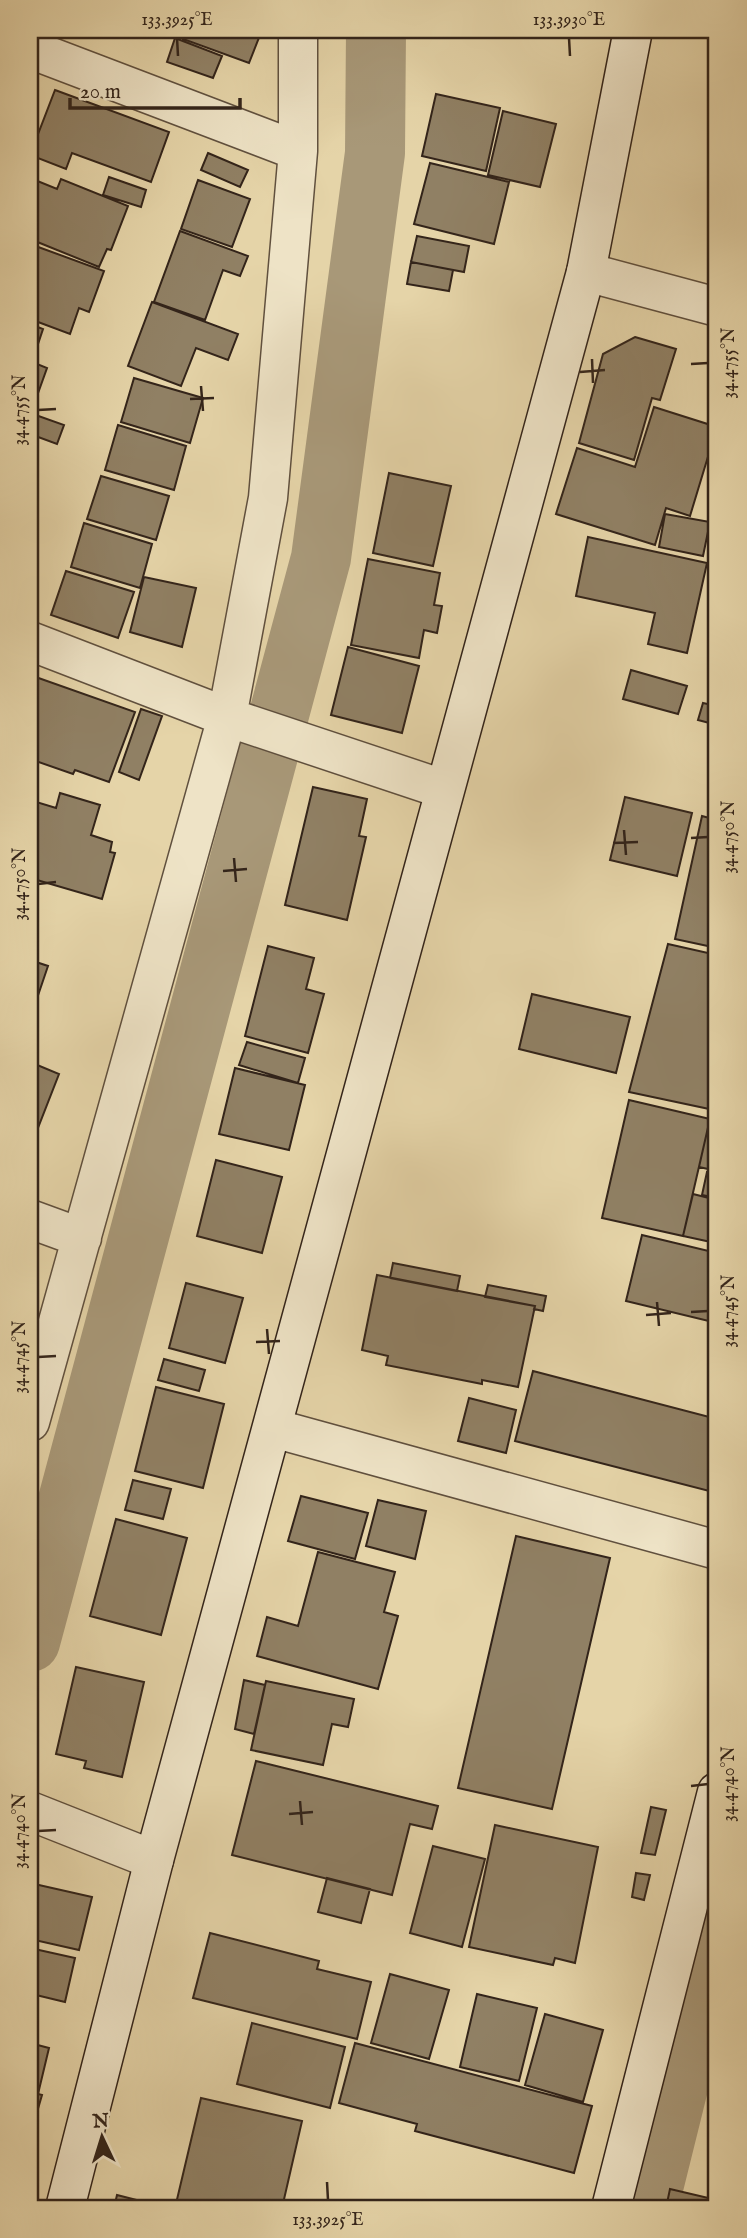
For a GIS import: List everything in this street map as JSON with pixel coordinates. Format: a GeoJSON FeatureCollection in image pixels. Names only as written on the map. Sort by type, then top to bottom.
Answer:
{"type":"FeatureCollection","features":[{"type":"Feature","properties":{"kind":"street"},"geometry":{"type":"LineString","coordinates":[[30,1422],[227,717],[268,498],[298,151],[298,30]]}},
{"type":"Feature","properties":{"kind":"street"},"geometry":{"type":"LineString","coordinates":[[65,2208],[154,1860],[273,1428],[443,789],[586,272],[633,30]]}},
{"type":"Feature","properties":{"kind":"street"},"geometry":{"type":"LineString","coordinates":[[30,49],[298,151]]}},
{"type":"Feature","properties":{"kind":"street"},"geometry":{"type":"LineString","coordinates":[[586,272],[717,307]]}},
{"type":"Feature","properties":{"kind":"street"},"geometry":{"type":"LineString","coordinates":[[30,641],[227,717],[443,789]]}},
{"type":"Feature","properties":{"kind":"street"},"geometry":{"type":"LineString","coordinates":[[30,1219],[82,1238]]}},
{"type":"Feature","properties":{"kind":"street"},"geometry":{"type":"LineString","coordinates":[[273,1428],[717,1550]]}},
{"type":"Feature","properties":{"kind":"street"},"geometry":{"type":"LineString","coordinates":[[611,2208],[717,1792]]}},
{"type":"Feature","properties":{"kind":"street"},"geometry":{"type":"LineString","coordinates":[[30,1811],[154,1860]]}},
{"type":"Feature","properties":{"kind":"building"},"geometry":{"type":"Polygon","coordinates":[[[186,30],[262,30],[249,63],[183,39],[186,30]]]}},
{"type":"Feature","properties":{"kind":"building"},"geometry":{"type":"Polygon","coordinates":[[[175,38],[222,56],[213,78],[167,62],[175,38]]]}},
{"type":"Feature","properties":{"kind":"building"},"geometry":{"type":"Polygon","coordinates":[[[55,90],[169,132],[151,182],[72,153],[66,169],[30,155],[55,90]]]}},
{"type":"Feature","properties":{"kind":"building"},"geometry":{"type":"Polygon","coordinates":[[[436,94],[500,108],[486,171],[422,156],[436,94]]]}},
{"type":"Feature","properties":{"kind":"building"},"geometry":{"type":"Polygon","coordinates":[[[503,111],[556,124],[540,187],[488,175],[503,111]]]}},
{"type":"Feature","properties":{"kind":"building"},"geometry":{"type":"Polygon","coordinates":[[[208,153],[248,170],[240,187],[201,170],[208,153]]]}},
{"type":"Feature","properties":{"kind":"building"},"geometry":{"type":"Polygon","coordinates":[[[430,163],[509,182],[494,244],[414,224],[430,163]]]}},
{"type":"Feature","properties":{"kind":"building"},"geometry":{"type":"Polygon","coordinates":[[[109,177],[146,190],[141,207],[103,195],[109,177]]]}},
{"type":"Feature","properties":{"kind":"building"},"geometry":{"type":"Polygon","coordinates":[[[30,178],[57,189],[61,179],[128,206],[111,250],[107,249],[99,267],[30,239],[30,178]]]}},
{"type":"Feature","properties":{"kind":"building"},"geometry":{"type":"Polygon","coordinates":[[[198,180],[250,199],[232,247],[181,229],[198,180]]]}},
{"type":"Feature","properties":{"kind":"building"},"geometry":{"type":"Polygon","coordinates":[[[180,231],[248,256],[240,276],[223,270],[205,320],[154,302],[180,231]]]}},
{"type":"Feature","properties":{"kind":"building"},"geometry":{"type":"Polygon","coordinates":[[[417,236],[469,246],[464,272],[411,262],[417,236]]]}},
{"type":"Feature","properties":{"kind":"building"},"geometry":{"type":"Polygon","coordinates":[[[30,244],[104,271],[89,312],[79,308],[70,334],[30,319],[30,244]]]}},
{"type":"Feature","properties":{"kind":"building"},"geometry":{"type":"Polygon","coordinates":[[[411,262],[453,270],[449,291],[407,284],[411,262]]]}},
{"type":"Feature","properties":{"kind":"building"},"geometry":{"type":"Polygon","coordinates":[[[152,302],[238,334],[228,360],[196,348],[181,386],[128,366],[152,302]]]}},
{"type":"Feature","properties":{"kind":"building"},"geometry":{"type":"Polygon","coordinates":[[[30,324],[43,329],[32,362],[47,368],[32,410],[30,324]]]}},
{"type":"Feature","properties":{"kind":"building"},"geometry":{"type":"Polygon","coordinates":[[[635,337],[676,349],[660,400],[652,398],[634,460],[579,443],[603,354],[635,337]]]}},
{"type":"Feature","properties":{"kind":"building"},"geometry":{"type":"Polygon","coordinates":[[[134,378],[203,398],[190,443],[121,422],[134,378]]]}},
{"type":"Feature","properties":{"kind":"building"},"geometry":{"type":"Polygon","coordinates":[[[654,407],[717,427],[690,516],[666,508],[655,545],[556,514],[577,448],[635,467],[654,407]]]}},
{"type":"Feature","properties":{"kind":"building"},"geometry":{"type":"Polygon","coordinates":[[[30,413],[64,425],[57,444],[30,434],[30,413]]]}},
{"type":"Feature","properties":{"kind":"building"},"geometry":{"type":"Polygon","coordinates":[[[118,425],[186,446],[174,490],[105,470],[118,425]]]}},
{"type":"Feature","properties":{"kind":"building"},"geometry":{"type":"Polygon","coordinates":[[[389,473],[451,486],[433,566],[373,553],[389,473]]]}},
{"type":"Feature","properties":{"kind":"building"},"geometry":{"type":"Polygon","coordinates":[[[101,476],[169,496],[156,540],[87,519],[101,476]]]}},
{"type":"Feature","properties":{"kind":"building"},"geometry":{"type":"Polygon","coordinates":[[[717,503],[717,532],[710,531],[717,503]]]}},
{"type":"Feature","properties":{"kind":"building"},"geometry":{"type":"Polygon","coordinates":[[[665,514],[710,522],[703,556],[659,547],[665,514]]]}},
{"type":"Feature","properties":{"kind":"building"},"geometry":{"type":"Polygon","coordinates":[[[84,523],[152,544],[140,588],[71,567],[84,523]]]}},
{"type":"Feature","properties":{"kind":"building"},"geometry":{"type":"Polygon","coordinates":[[[588,537],[707,563],[687,653],[648,644],[655,613],[576,596],[588,537]]]}},
{"type":"Feature","properties":{"kind":"building"},"geometry":{"type":"Polygon","coordinates":[[[368,559],[440,573],[434,605],[442,606],[437,633],[424,630],[419,658],[351,645],[368,559]]]}},
{"type":"Feature","properties":{"kind":"building"},"geometry":{"type":"Polygon","coordinates":[[[66,571],[134,592],[118,638],[51,615],[66,571]]]}},
{"type":"Feature","properties":{"kind":"building"},"geometry":{"type":"Polygon","coordinates":[[[144,577],[196,588],[182,647],[130,632],[144,577]]]}},
{"type":"Feature","properties":{"kind":"building"},"geometry":{"type":"Polygon","coordinates":[[[717,593],[717,632],[709,630],[717,593]]]}},
{"type":"Feature","properties":{"kind":"building"},"geometry":{"type":"Polygon","coordinates":[[[348,647],[419,666],[402,733],[331,715],[348,647]]]}},
{"type":"Feature","properties":{"kind":"building"},"geometry":{"type":"Polygon","coordinates":[[[631,670],[687,686],[678,714],[623,699],[631,670]]]}},
{"type":"Feature","properties":{"kind":"building"},"geometry":{"type":"Polygon","coordinates":[[[30,675],[135,712],[109,782],[75,770],[73,774],[30,759],[30,675]]]}},
{"type":"Feature","properties":{"kind":"building"},"geometry":{"type":"Polygon","coordinates":[[[703,703],[717,706],[717,725],[698,720],[703,703]]]}},
{"type":"Feature","properties":{"kind":"building"},"geometry":{"type":"Polygon","coordinates":[[[141,709],[162,716],[139,780],[119,772],[141,709]]]}},
{"type":"Feature","properties":{"kind":"building"},"geometry":{"type":"Polygon","coordinates":[[[313,787],[367,799],[359,836],[366,837],[347,920],[285,905],[313,787]]]}},
{"type":"Feature","properties":{"kind":"building"},"geometry":{"type":"Polygon","coordinates":[[[60,793],[100,805],[91,835],[112,842],[110,852],[115,853],[102,899],[30,878],[30,800],[56,808],[60,793]]]}},
{"type":"Feature","properties":{"kind":"building"},"geometry":{"type":"Polygon","coordinates":[[[625,797],[692,813],[677,876],[610,860],[625,797]]]}},
{"type":"Feature","properties":{"kind":"building"},"geometry":{"type":"Polygon","coordinates":[[[702,816],[717,820],[717,948],[675,939],[702,816]]]}},
{"type":"Feature","properties":{"kind":"building"},"geometry":{"type":"Polygon","coordinates":[[[668,944],[717,955],[717,1096],[714,1110],[629,1092],[668,944]]]}},
{"type":"Feature","properties":{"kind":"building"},"geometry":{"type":"Polygon","coordinates":[[[268,946],[314,958],[306,989],[324,994],[308,1053],[245,1036],[268,946]]]}},
{"type":"Feature","properties":{"kind":"building"},"geometry":{"type":"Polygon","coordinates":[[[30,960],[48,966],[30,1019],[30,960]]]}},
{"type":"Feature","properties":{"kind":"building"},"geometry":{"type":"Polygon","coordinates":[[[532,994],[630,1017],[616,1073],[519,1049],[532,994]]]}},
{"type":"Feature","properties":{"kind":"building"},"geometry":{"type":"Polygon","coordinates":[[[247,1042],[305,1058],[298,1083],[239,1065],[247,1042]]]}},
{"type":"Feature","properties":{"kind":"building"},"geometry":{"type":"Polygon","coordinates":[[[30,1062],[59,1074],[34,1138],[30,1136],[30,1062]]]}},
{"type":"Feature","properties":{"kind":"building"},"geometry":{"type":"Polygon","coordinates":[[[235,1068],[305,1085],[289,1150],[219,1134],[235,1068]]]}},
{"type":"Feature","properties":{"kind":"building"},"geometry":{"type":"Polygon","coordinates":[[[629,1100],[710,1119],[683,1236],[602,1218],[629,1100]]]}},
{"type":"Feature","properties":{"kind":"building"},"geometry":{"type":"Polygon","coordinates":[[[709,1123],[717,1125],[717,1171],[699,1167],[709,1123]]]}},
{"type":"Feature","properties":{"kind":"building"},"geometry":{"type":"Polygon","coordinates":[[[216,1160],[282,1177],[262,1253],[197,1236],[216,1160]]]}},
{"type":"Feature","properties":{"kind":"building"},"geometry":{"type":"Polygon","coordinates":[[[707,1172],[717,1174],[717,1198],[702,1195],[707,1172]]]}},
{"type":"Feature","properties":{"kind":"building"},"geometry":{"type":"Polygon","coordinates":[[[693,1194],[717,1200],[711,1242],[683,1236],[693,1194]]]}},
{"type":"Feature","properties":{"kind":"building"},"geometry":{"type":"Polygon","coordinates":[[[642,1235],[717,1253],[717,1323],[626,1301],[642,1235]]]}},
{"type":"Feature","properties":{"kind":"building"},"geometry":{"type":"Polygon","coordinates":[[[393,1263],[460,1276],[457,1291],[390,1278],[393,1263]]]}},
{"type":"Feature","properties":{"kind":"building"},"geometry":{"type":"Polygon","coordinates":[[[377,1275],[535,1306],[518,1387],[482,1380],[482,1384],[386,1365],[388,1356],[362,1350],[377,1275]]]}},
{"type":"Feature","properties":{"kind":"building"},"geometry":{"type":"Polygon","coordinates":[[[186,1283],[243,1298],[225,1363],[169,1348],[186,1283]]]}},
{"type":"Feature","properties":{"kind":"building"},"geometry":{"type":"Polygon","coordinates":[[[488,1285],[546,1296],[543,1311],[534,1309],[535,1306],[485,1297],[488,1285]]]}},
{"type":"Feature","properties":{"kind":"building"},"geometry":{"type":"Polygon","coordinates":[[[164,1359],[205,1370],[199,1391],[158,1380],[164,1359]]]}},
{"type":"Feature","properties":{"kind":"building"},"geometry":{"type":"Polygon","coordinates":[[[533,1371],[717,1419],[717,1493],[515,1441],[533,1371]]]}},
{"type":"Feature","properties":{"kind":"building"},"geometry":{"type":"Polygon","coordinates":[[[156,1387],[224,1404],[203,1488],[135,1471],[156,1387]]]}},
{"type":"Feature","properties":{"kind":"building"},"geometry":{"type":"Polygon","coordinates":[[[469,1398],[516,1410],[506,1453],[458,1441],[469,1398]]]}},
{"type":"Feature","properties":{"kind":"building"},"geometry":{"type":"Polygon","coordinates":[[[133,1480],[171,1489],[163,1519],[125,1510],[133,1480]]]}},
{"type":"Feature","properties":{"kind":"building"},"geometry":{"type":"Polygon","coordinates":[[[301,1496],[368,1513],[355,1559],[288,1541],[301,1496]]]}},
{"type":"Feature","properties":{"kind":"building"},"geometry":{"type":"Polygon","coordinates":[[[378,1500],[426,1511],[415,1559],[366,1546],[378,1500]]]}},
{"type":"Feature","properties":{"kind":"building"},"geometry":{"type":"Polygon","coordinates":[[[116,1519],[187,1538],[161,1635],[90,1616],[116,1519]]]}},
{"type":"Feature","properties":{"kind":"building"},"geometry":{"type":"Polygon","coordinates":[[[516,1536],[610,1558],[552,1809],[458,1788],[516,1536]]]}},
{"type":"Feature","properties":{"kind":"building"},"geometry":{"type":"Polygon","coordinates":[[[318,1552],[395,1572],[384,1612],[398,1616],[378,1689],[257,1656],[267,1617],[298,1626],[318,1552]]]}},
{"type":"Feature","properties":{"kind":"building"},"geometry":{"type":"Polygon","coordinates":[[[76,1667],[144,1682],[122,1777],[84,1768],[86,1761],[56,1754],[76,1667]]]}},
{"type":"Feature","properties":{"kind":"building"},"geometry":{"type":"Polygon","coordinates":[[[244,1680],[265,1685],[254,1734],[235,1729],[244,1680]]]}},
{"type":"Feature","properties":{"kind":"building"},"geometry":{"type":"Polygon","coordinates":[[[266,1681],[354,1699],[348,1727],[332,1724],[323,1765],[251,1750],[266,1681]]]}},
{"type":"Feature","properties":{"kind":"building"},"geometry":{"type":"Polygon","coordinates":[[[256,1761],[438,1806],[432,1829],[410,1824],[392,1895],[232,1855],[256,1761]]]}},
{"type":"Feature","properties":{"kind":"building"},"geometry":{"type":"Polygon","coordinates":[[[651,1807],[666,1810],[655,1855],[641,1853],[651,1807]]]}},
{"type":"Feature","properties":{"kind":"building"},"geometry":{"type":"Polygon","coordinates":[[[495,1825],[598,1847],[575,1963],[555,1958],[553,1965],[469,1947],[495,1825]]]}},
{"type":"Feature","properties":{"kind":"building"},"geometry":{"type":"Polygon","coordinates":[[[433,1846],[485,1859],[462,1947],[410,1933],[433,1846]]]}},
{"type":"Feature","properties":{"kind":"building"},"geometry":{"type":"Polygon","coordinates":[[[636,1873],[650,1875],[644,1900],[632,1897],[636,1873]]]}},
{"type":"Feature","properties":{"kind":"building"},"geometry":{"type":"Polygon","coordinates":[[[327,1878],[370,1889],[361,1923],[318,1912],[327,1878]]]}},
{"type":"Feature","properties":{"kind":"building"},"geometry":{"type":"Polygon","coordinates":[[[30,1883],[92,1897],[79,1950],[30,1939],[30,1883]]]}},
{"type":"Feature","properties":{"kind":"building"},"geometry":{"type":"Polygon","coordinates":[[[210,1933],[319,1961],[317,1969],[371,1982],[357,2039],[193,1998],[210,1933]]]}},
{"type":"Feature","properties":{"kind":"building"},"geometry":{"type":"Polygon","coordinates":[[[30,1948],[75,1958],[65,2002],[36,1995],[30,2026],[30,1948]]]}},
{"type":"Feature","properties":{"kind":"building"},"geometry":{"type":"Polygon","coordinates":[[[390,1974],[449,1990],[429,2059],[371,2043],[390,1974]]]}},
{"type":"Feature","properties":{"kind":"building"},"geometry":{"type":"Polygon","coordinates":[[[477,1994],[537,2008],[519,2081],[460,2067],[477,1994]]]}},
{"type":"Feature","properties":{"kind":"building"},"geometry":{"type":"Polygon","coordinates":[[[545,2014],[603,2030],[583,2102],[525,2085],[545,2014]]]}},
{"type":"Feature","properties":{"kind":"building"},"geometry":{"type":"Polygon","coordinates":[[[252,2023],[345,2047],[330,2108],[237,2084],[252,2023]]]}},
{"type":"Feature","properties":{"kind":"building"},"geometry":{"type":"Polygon","coordinates":[[[30,2043],[49,2048],[38,2094],[42,2095],[31,2133],[30,2043]]]}},
{"type":"Feature","properties":{"kind":"building"},"geometry":{"type":"Polygon","coordinates":[[[355,2043],[592,2106],[574,2173],[415,2131],[417,2124],[339,2103],[355,2043]]]}},
{"type":"Feature","properties":{"kind":"building"},"geometry":{"type":"Polygon","coordinates":[[[201,2098],[302,2121],[282,2208],[175,2208],[201,2098]]]}},
{"type":"Feature","properties":{"kind":"building"},"geometry":{"type":"Polygon","coordinates":[[[670,2189],[717,2200],[717,2208],[666,2208],[670,2189]]]}},
{"type":"Feature","properties":{"kind":"building"},"geometry":{"type":"Polygon","coordinates":[[[117,2195],[168,2208],[114,2208],[117,2195]]]}},
{"type":"Feature","properties":{"kind":"waterway"},"geometry":{"type":"LineString","coordinates":[[30,1642],[321,558],[375,153],[376,30]]}},
{"type":"Feature","properties":{"kind":"waterway"},"geometry":{"type":"LineString","coordinates":[[648,2208],[717,1930]]}}]}
